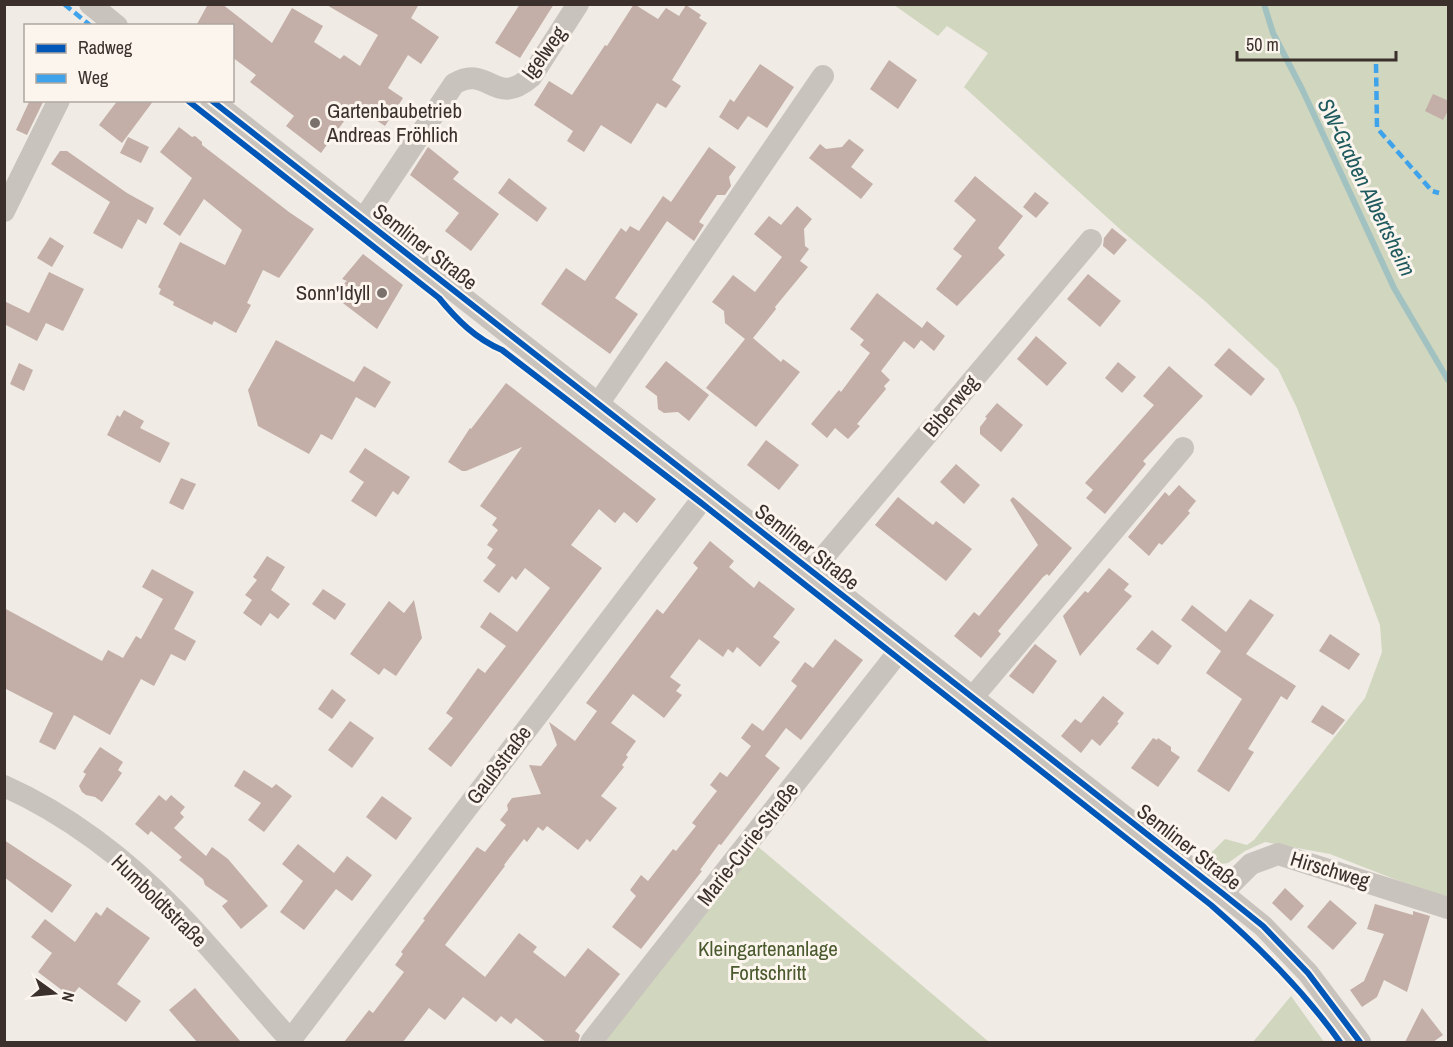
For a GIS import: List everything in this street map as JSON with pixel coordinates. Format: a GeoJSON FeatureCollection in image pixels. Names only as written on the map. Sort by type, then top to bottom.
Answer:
{"type":"FeatureCollection","features":[{"type":"Feature","properties":{"kind":"street","name":"Igelweg"},"geometry":{"type":"LineString","coordinates":[[363,219],[454,84],[483,79],[508,91],[520,87],[531,77],[578,4]]}},
{"type":"Feature","properties":{"kind":"street"},"geometry":{"type":"LineString","coordinates":[[598,404],[823,76]]}},
{"type":"Feature","properties":{"kind":"street"},"geometry":{"type":"LineString","coordinates":[[4,211],[58,102]]}},
{"type":"Feature","properties":{"kind":"street","name":"Semliner Straße"},"geometry":{"type":"LineString","coordinates":[[214,102],[1222,892],[1263,926],[1308,974],[1360,1042]]}},
{"type":"Feature","properties":{"kind":"street","name":"Biberweg"},"geometry":{"type":"LineString","coordinates":[[811,572],[1090,240]]}},
{"type":"Feature","properties":{"kind":"street"},"geometry":{"type":"LineString","coordinates":[[972,698],[1183,448]]}},
{"type":"Feature","properties":{"kind":"street","name":"Gaußstraße"},"geometry":{"type":"LineString","coordinates":[[290,1042],[647,571],[700,502],[711,493]]}},
{"type":"Feature","properties":{"kind":"street","name":"Marie-Curie-Straße"},"geometry":{"type":"LineString","coordinates":[[591,1042],[904,645]]}},
{"type":"Feature","properties":{"kind":"street","name":"Humboldtstraße"},"geometry":{"type":"LineString","coordinates":[[4,786],[58,814],[148,884],[174,909],[290,1042]]}},
{"type":"Feature","properties":{"kind":"street","name":"Hirschweg"},"geometry":{"type":"LineString","coordinates":[[1222,892],[1251,864],[1278,854],[1449,908]]}},
{"type":"Feature","properties":{"kind":"green space"},"geometry":{"type":"Polygon","coordinates":[[[894,5],[1448,5],[1448,900],[1330,854],[1265,842],[1245,851],[1228,863],[1221,864],[1208,856],[1225,839],[1247,845],[1254,840],[1365,698],[1382,652],[1380,625],[1297,408],[1278,369],[964,87],[988,53],[947,26],[938,36],[894,5]]]}},
{"type":"Feature","properties":{"kind":"green space","name":"Kleingartenanlage Fortschritt"},"geometry":{"type":"Polygon","coordinates":[[[756,845],[989,1042],[604,1042],[756,845]]]}},
{"type":"Feature","properties":{"kind":"green space"},"geometry":{"type":"Polygon","coordinates":[[[1291,996],[1324,1042],[1253,1042],[1291,996]]]}},
{"type":"Feature","properties":{"kind":"building"},"geometry":{"type":"Polygon","coordinates":[[[208,4],[222,4],[272,43],[292,8],[323,26],[314,42],[340,59],[344,55],[360,66],[378,35],[325,4],[419,4],[411,18],[439,37],[421,64],[408,55],[388,88],[403,98],[385,126],[355,106],[321,153],[286,126],[294,116],[250,82],[256,75],[234,58],[234,24],[197,24],[208,4]]]}},
{"type":"Feature","properties":{"kind":"building"},"geometry":{"type":"Polygon","coordinates":[[[520,4],[554,4],[520,58],[495,43],[520,4]]]}},
{"type":"Feature","properties":{"kind":"building"},"geometry":{"type":"Polygon","coordinates":[[[634,4],[658,19],[666,8],[679,16],[686,5],[701,15],[699,18],[707,23],[672,80],[681,86],[666,108],[657,103],[631,144],[601,125],[584,152],[567,141],[573,131],[534,105],[549,81],[572,95],[634,4]]]}},
{"type":"Feature","properties":{"kind":"building"},"geometry":{"type":"Polygon","coordinates":[[[889,60],[917,80],[898,109],[870,89],[889,60]]]}},
{"type":"Feature","properties":{"kind":"building"},"geometry":{"type":"Polygon","coordinates":[[[760,64],[794,87],[767,128],[748,116],[738,130],[719,117],[730,99],[734,102],[760,64]]]}},
{"type":"Feature","properties":{"kind":"building"},"geometry":{"type":"Polygon","coordinates":[[[1433,94],[1449,101],[1449,109],[1443,120],[1425,111],[1433,94]]]}},
{"type":"Feature","properties":{"kind":"building"},"geometry":{"type":"Polygon","coordinates":[[[29,102],[43,102],[27,135],[16,130],[29,102]]]}},
{"type":"Feature","properties":{"kind":"building"},"geometry":{"type":"Polygon","coordinates":[[[116,102],[153,102],[122,143],[99,125],[116,102]]]}},
{"type":"Feature","properties":{"kind":"building"},"geometry":{"type":"Polygon","coordinates":[[[179,127],[192,137],[195,136],[202,142],[202,145],[314,229],[279,278],[263,270],[247,303],[251,305],[236,333],[214,321],[212,325],[173,305],[174,302],[159,294],[161,289],[158,287],[180,242],[225,265],[242,230],[204,199],[180,236],[163,224],[192,178],[160,152],[179,127]]]}},
{"type":"Feature","properties":{"kind":"building"},"geometry":{"type":"Polygon","coordinates":[[[128,137],[149,147],[141,163],[120,153],[128,137]]]}},
{"type":"Feature","properties":{"kind":"building"},"geometry":{"type":"Polygon","coordinates":[[[849,139],[864,150],[851,167],[873,184],[861,199],[809,158],[820,144],[826,149],[842,147],[849,139]]]}},
{"type":"Feature","properties":{"kind":"building"},"geometry":{"type":"Polygon","coordinates":[[[428,147],[459,172],[453,179],[499,214],[471,251],[445,231],[459,213],[410,175],[428,147]]]}},
{"type":"Feature","properties":{"kind":"building"},"geometry":{"type":"Polygon","coordinates":[[[709,147],[736,167],[729,177],[731,186],[725,195],[717,195],[699,222],[704,225],[694,241],[667,221],[615,298],[638,314],[610,354],[541,304],[566,268],[585,281],[621,228],[626,232],[630,226],[639,231],[663,196],[671,202],[709,147]]]}},
{"type":"Feature","properties":{"kind":"building"},"geometry":{"type":"Polygon","coordinates":[[[60,151],[67,151],[127,193],[154,208],[146,224],[138,219],[122,249],[93,233],[110,202],[51,164],[60,151]]]}},
{"type":"Feature","properties":{"kind":"building"},"geometry":{"type":"Polygon","coordinates":[[[975,176],[1023,216],[998,248],[1005,255],[957,306],[936,289],[962,256],[953,249],[976,220],[954,201],[975,176]]]}},
{"type":"Feature","properties":{"kind":"building"},"geometry":{"type":"Polygon","coordinates":[[[509,178],[547,208],[537,222],[498,193],[509,178]]]}},
{"type":"Feature","properties":{"kind":"building"},"geometry":{"type":"Polygon","coordinates":[[[1035,192],[1049,203],[1036,218],[1023,207],[1035,192]]]}},
{"type":"Feature","properties":{"kind":"building"},"geometry":{"type":"Polygon","coordinates":[[[797,206],[812,219],[804,229],[805,246],[809,249],[800,261],[808,267],[753,338],[781,362],[783,359],[800,372],[756,427],[706,388],[745,339],[725,323],[724,311],[712,302],[733,275],[755,292],[782,257],[754,234],[769,216],[781,225],[797,206]]]}},
{"type":"Feature","properties":{"kind":"building"},"geometry":{"type":"Polygon","coordinates":[[[1112,228],[1127,240],[1114,255],[1103,246],[1104,238],[1112,228]]]}},
{"type":"Feature","properties":{"kind":"building"},"geometry":{"type":"Polygon","coordinates":[[[50,237],[64,246],[52,267],[37,258],[50,237]]]}},
{"type":"Feature","properties":{"kind":"building"},"geometry":{"type":"Polygon","coordinates":[[[363,254],[403,285],[377,329],[331,294],[347,281],[342,279],[363,254]]]}},
{"type":"Feature","properties":{"kind":"building"},"geometry":{"type":"Polygon","coordinates":[[[49,272],[84,289],[63,331],[46,323],[37,341],[4,324],[4,301],[29,313],[49,272]]]}},
{"type":"Feature","properties":{"kind":"building"},"geometry":{"type":"Polygon","coordinates":[[[1088,274],[1121,301],[1100,327],[1067,299],[1088,274]]]}},
{"type":"Feature","properties":{"kind":"building"},"geometry":{"type":"Polygon","coordinates":[[[877,293],[922,328],[927,321],[945,336],[934,351],[921,340],[914,349],[904,341],[881,371],[890,380],[884,386],[886,389],[857,424],[860,426],[848,439],[835,428],[827,438],[811,424],[839,390],[841,392],[870,353],[860,345],[864,340],[850,329],[877,293]]]}},
{"type":"Feature","properties":{"kind":"building"},"geometry":{"type":"Polygon","coordinates":[[[1036,336],[1067,363],[1047,386],[1017,359],[1036,336]]]}},
{"type":"Feature","properties":{"kind":"building"},"geometry":{"type":"Polygon","coordinates":[[[276,340],[354,382],[364,366],[391,382],[375,408],[356,397],[332,440],[321,434],[309,454],[258,426],[248,390],[276,340]]]}},
{"type":"Feature","properties":{"kind":"building"},"geometry":{"type":"Polygon","coordinates":[[[1229,348],[1265,379],[1251,396],[1214,365],[1229,348]]]}},
{"type":"Feature","properties":{"kind":"building"},"geometry":{"type":"Polygon","coordinates":[[[666,361],[709,395],[689,421],[678,412],[664,413],[658,409],[657,396],[645,387],[666,361]]]}},
{"type":"Feature","properties":{"kind":"building"},"geometry":{"type":"Polygon","coordinates":[[[1118,362],[1136,377],[1122,393],[1105,378],[1118,362]]]}},
{"type":"Feature","properties":{"kind":"building"},"geometry":{"type":"Polygon","coordinates":[[[19,363],[33,370],[24,391],[10,384],[19,363]]]}},
{"type":"Feature","properties":{"kind":"building"},"geometry":{"type":"Polygon","coordinates":[[[1169,366],[1203,396],[1143,461],[1146,464],[1105,514],[1086,498],[1093,490],[1085,483],[1154,405],[1143,396],[1169,366]]]}},
{"type":"Feature","properties":{"kind":"building"},"geometry":{"type":"Polygon","coordinates":[[[506,383],[656,499],[637,523],[624,512],[615,523],[599,509],[571,545],[602,568],[451,767],[428,749],[453,718],[446,713],[478,668],[485,673],[506,646],[480,627],[490,612],[517,632],[550,588],[525,568],[516,580],[512,576],[499,593],[483,581],[496,565],[487,558],[493,549],[487,545],[498,530],[492,525],[497,518],[480,506],[522,447],[466,471],[448,462],[470,428],[506,383]]]}},
{"type":"Feature","properties":{"kind":"building"},"geometry":{"type":"Polygon","coordinates":[[[997,403],[1023,425],[1001,452],[980,434],[980,427],[987,418],[985,417],[997,403]]]}},
{"type":"Feature","properties":{"kind":"building"},"geometry":{"type":"Polygon","coordinates":[[[124,410],[144,421],[140,428],[170,443],[160,463],[107,435],[117,415],[120,417],[124,410]]]}},
{"type":"Feature","properties":{"kind":"building"},"geometry":{"type":"Polygon","coordinates":[[[766,440],[799,465],[779,490],[747,465],[766,440]]]}},
{"type":"Feature","properties":{"kind":"building"},"geometry":{"type":"Polygon","coordinates":[[[365,448],[410,477],[398,495],[393,491],[376,517],[351,501],[364,482],[349,472],[365,448]]]}},
{"type":"Feature","properties":{"kind":"building"},"geometry":{"type":"Polygon","coordinates":[[[956,464],[980,485],[964,504],[940,482],[956,464]]]}},
{"type":"Feature","properties":{"kind":"building"},"geometry":{"type":"Polygon","coordinates":[[[181,478],[196,484],[183,510],[169,503],[181,478]]]}},
{"type":"Feature","properties":{"kind":"building"},"geometry":{"type":"Polygon","coordinates":[[[1179,485],[1196,501],[1188,511],[1190,513],[1162,545],[1159,543],[1149,556],[1128,537],[1165,492],[1169,496],[1179,485]]]}},
{"type":"Feature","properties":{"kind":"building"},"geometry":{"type":"Polygon","coordinates":[[[898,497],[933,525],[936,521],[972,549],[946,581],[875,525],[898,497]]]}},
{"type":"Feature","properties":{"kind":"building"},"geometry":{"type":"Polygon","coordinates":[[[1013,497],[1072,548],[1049,576],[1047,574],[1043,577],[998,631],[1001,634],[981,658],[954,636],[974,612],[979,616],[1038,545],[1010,500],[1013,497]]]}},
{"type":"Feature","properties":{"kind":"building"},"geometry":{"type":"Polygon","coordinates":[[[710,541],[734,561],[729,567],[754,588],[759,581],[795,609],[773,637],[780,642],[760,667],[737,647],[733,653],[728,649],[723,657],[699,639],[670,677],[681,685],[676,691],[682,695],[664,718],[633,694],[611,723],[636,741],[626,755],[628,757],[622,765],[624,767],[601,796],[617,808],[590,842],[587,839],[578,850],[547,826],[543,831],[538,827],[527,842],[524,839],[445,945],[485,977],[519,933],[537,947],[533,952],[565,977],[588,948],[620,974],[575,1031],[580,1035],[578,1042],[546,1042],[516,1018],[511,1024],[501,1016],[496,1022],[463,997],[445,1020],[429,1008],[403,1042],[344,1042],[369,1010],[373,1013],[404,972],[395,965],[403,954],[401,952],[425,920],[423,919],[477,847],[485,852],[506,825],[500,820],[508,810],[507,805],[512,798],[541,794],[529,765],[541,766],[557,745],[549,722],[575,741],[597,711],[586,703],[657,609],[663,614],[698,568],[693,563],[710,541]]]}},
{"type":"Feature","properties":{"kind":"building"},"geometry":{"type":"Polygon","coordinates":[[[267,556],[285,567],[271,590],[290,604],[278,619],[270,613],[261,626],[243,613],[252,600],[245,595],[257,580],[253,577],[267,556]]]}},
{"type":"Feature","properties":{"kind":"building"},"geometry":{"type":"Polygon","coordinates":[[[1109,568],[1129,584],[1124,590],[1132,596],[1080,656],[1063,616],[1085,591],[1088,593],[1109,568]]]}},
{"type":"Feature","properties":{"kind":"building"},"geometry":{"type":"Polygon","coordinates":[[[152,569],[194,592],[174,629],[196,641],[185,661],[171,654],[154,686],[141,679],[110,735],[74,715],[55,750],[39,742],[53,713],[4,688],[4,608],[102,661],[108,650],[123,658],[136,636],[141,639],[163,599],[142,587],[152,569]]]}},
{"type":"Feature","properties":{"kind":"building"},"geometry":{"type":"Polygon","coordinates":[[[323,589],[346,604],[335,620],[312,604],[323,589]]]}},
{"type":"Feature","properties":{"kind":"building"},"geometry":{"type":"Polygon","coordinates":[[[1250,599],[1274,615],[1246,654],[1296,686],[1287,700],[1281,696],[1248,749],[1254,752],[1229,792],[1197,771],[1242,699],[1206,673],[1221,651],[1181,620],[1192,605],[1226,632],[1250,599]]]}},
{"type":"Feature","properties":{"kind":"building"},"geometry":{"type":"Polygon","coordinates":[[[414,600],[422,638],[396,676],[384,668],[379,675],[350,654],[389,601],[404,613],[414,600]]]}},
{"type":"Feature","properties":{"kind":"building"},"geometry":{"type":"Polygon","coordinates":[[[1152,630],[1172,646],[1158,665],[1136,649],[1152,630]]]}},
{"type":"Feature","properties":{"kind":"building"},"geometry":{"type":"Polygon","coordinates":[[[1330,634],[1360,654],[1349,670],[1319,651],[1330,634]]]}},
{"type":"Feature","properties":{"kind":"building"},"geometry":{"type":"Polygon","coordinates":[[[835,639],[863,660],[801,740],[786,728],[765,756],[780,768],[721,845],[719,844],[700,870],[702,871],[641,949],[612,927],[636,896],[630,890],[641,875],[648,881],[673,849],[676,851],[696,826],[692,823],[717,791],[710,785],[720,772],[727,777],[751,746],[741,738],[752,723],[763,731],[797,686],[791,681],[805,662],[813,668],[835,639]]]}},
{"type":"Feature","properties":{"kind":"building"},"geometry":{"type":"Polygon","coordinates":[[[1035,644],[1057,661],[1033,694],[1009,676],[1035,644]]]}},
{"type":"Feature","properties":{"kind":"building"},"geometry":{"type":"Polygon","coordinates":[[[332,689],[346,700],[332,719],[318,709],[332,689]]]}},
{"type":"Feature","properties":{"kind":"building"},"geometry":{"type":"Polygon","coordinates":[[[1103,696],[1124,713],[1117,722],[1119,723],[1100,746],[1092,739],[1081,753],[1061,736],[1075,719],[1081,723],[1103,696]]]}},
{"type":"Feature","properties":{"kind":"building"},"geometry":{"type":"Polygon","coordinates":[[[1322,705],[1345,720],[1333,735],[1311,722],[1322,705]]]}},
{"type":"Feature","properties":{"kind":"building"},"geometry":{"type":"Polygon","coordinates":[[[350,721],[374,738],[352,768],[328,750],[350,721]]]}},
{"type":"Feature","properties":{"kind":"building"},"geometry":{"type":"Polygon","coordinates":[[[1153,738],[1157,740],[1158,738],[1171,747],[1171,751],[1180,757],[1158,787],[1131,768],[1153,738]]]}},
{"type":"Feature","properties":{"kind":"building"},"geometry":{"type":"Polygon","coordinates":[[[100,747],[123,762],[118,770],[122,773],[102,802],[86,795],[79,786],[86,774],[83,772],[100,747]]]}},
{"type":"Feature","properties":{"kind":"building"},"geometry":{"type":"Polygon","coordinates":[[[244,770],[272,788],[276,784],[292,796],[264,832],[248,820],[261,803],[234,786],[244,770]]]}},
{"type":"Feature","properties":{"kind":"building"},"geometry":{"type":"Polygon","coordinates":[[[159,795],[166,801],[171,795],[185,807],[180,813],[184,817],[174,828],[206,856],[212,847],[228,859],[268,906],[241,929],[222,906],[228,901],[205,885],[203,879],[179,860],[182,857],[151,831],[148,835],[135,824],[159,795]]]}},
{"type":"Feature","properties":{"kind":"building"},"geometry":{"type":"Polygon","coordinates":[[[382,796],[412,818],[396,840],[366,817],[382,796]]]}},
{"type":"Feature","properties":{"kind":"building"},"geometry":{"type":"Polygon","coordinates":[[[4,840],[72,885],[52,913],[4,877],[4,840]]]}},
{"type":"Feature","properties":{"kind":"building"},"geometry":{"type":"Polygon","coordinates":[[[298,844],[334,873],[347,856],[372,875],[352,901],[336,889],[304,930],[280,912],[303,881],[282,864],[298,844]]]}},
{"type":"Feature","properties":{"kind":"building"},"geometry":{"type":"Polygon","coordinates":[[[1285,888],[1304,906],[1291,921],[1272,903],[1285,888]]]}},
{"type":"Feature","properties":{"kind":"building"},"geometry":{"type":"Polygon","coordinates":[[[1330,900],[1357,923],[1333,950],[1307,927],[1330,900]]]}},
{"type":"Feature","properties":{"kind":"building"},"geometry":{"type":"Polygon","coordinates":[[[1375,904],[1413,915],[1413,911],[1430,916],[1407,992],[1384,980],[1377,997],[1362,1007],[1350,990],[1364,981],[1384,934],[1367,929],[1375,904]]]}},
{"type":"Feature","properties":{"kind":"building"},"geometry":{"type":"Polygon","coordinates":[[[107,907],[150,938],[117,984],[141,1001],[126,1022],[79,987],[71,997],[38,972],[52,953],[31,937],[45,919],[75,942],[96,912],[101,916],[107,907]]]}},
{"type":"Feature","properties":{"kind":"building"},"geometry":{"type":"Polygon","coordinates":[[[195,988],[241,1042],[197,1042],[169,1010],[195,988]]]}},
{"type":"Feature","properties":{"kind":"building"},"geometry":{"type":"Polygon","coordinates":[[[1422,1008],[1443,1035],[1433,1042],[1405,1042],[1422,1008]]]}},
{"type":"Feature","properties":{"kind":"waterway","name":"SW-Graben Albertsheim"},"geometry":{"type":"LineString","coordinates":[[1264,4],[1273,33],[1303,91],[1394,288],[1448,380]]}},
{"type":"Feature","properties":{"kind":"marked path"},"geometry":{"type":"LineString","coordinates":[[64,4],[89,24]]}},
{"type":"Feature","properties":{"kind":"marked path"},"geometry":{"type":"LineString","coordinates":[[1376,64],[1377,128],[1432,191],[1439,193]]}},
{"type":"Feature","properties":{"kind":"cycle path"},"geometry":{"type":"LineString","coordinates":[[190,102],[439,298],[475,335],[502,350],[700,502],[1211,905],[1280,970],[1340,1042]]}},
{"type":"Feature","properties":{"kind":"cycle path"},"geometry":{"type":"LineString","coordinates":[[214,102],[1263,926],[1308,973],[1360,1042]]}},
{"type":"Feature","properties":{"kind":"place","name":"Gartenbaubetrieb Andreas Fröhlich"},"geometry":{"type":"Point","coordinates":[315,123]}},
{"type":"Feature","properties":{"kind":"place","name":"Sonn'Idyll"},"geometry":{"type":"Point","coordinates":[382,293]}}]}
